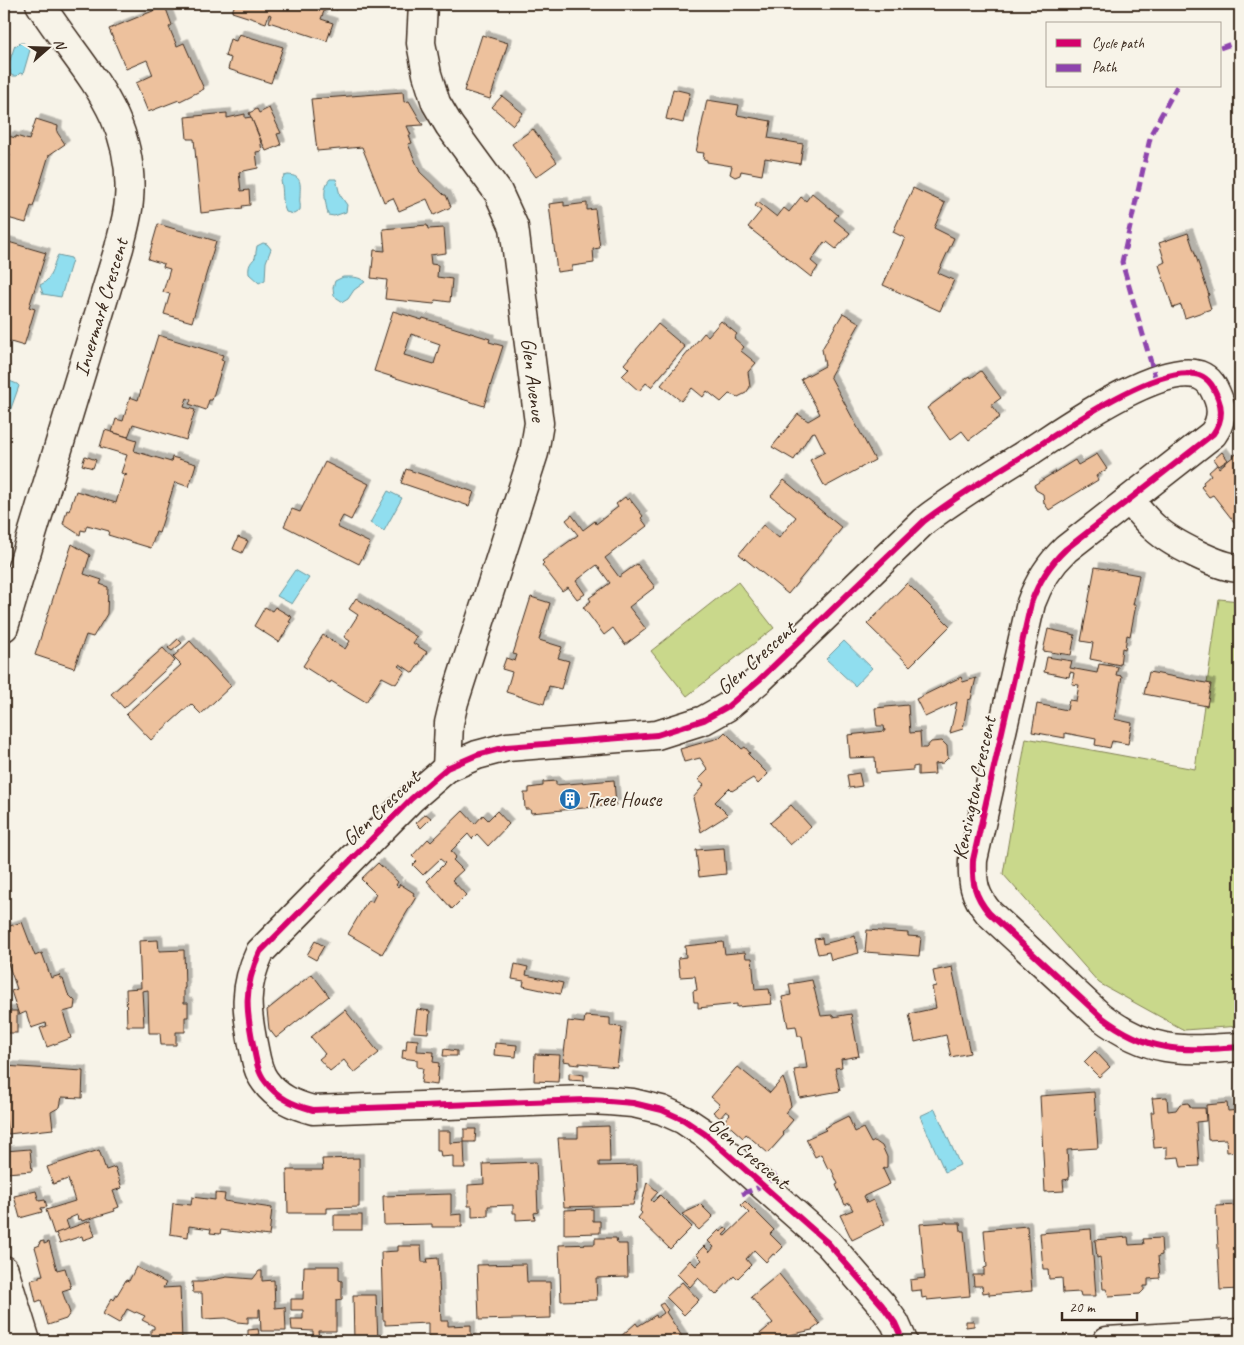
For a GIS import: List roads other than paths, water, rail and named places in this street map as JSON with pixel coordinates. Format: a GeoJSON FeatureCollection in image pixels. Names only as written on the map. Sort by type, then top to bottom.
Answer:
{"type":"FeatureCollection","features":[{"type":"Feature","properties":{"kind":"street","name":"Invermark Crescent"},"geometry":{"type":"LineString","coordinates":[[4,627],[119,248],[129,201],[128,158],[116,119],[106,98],[88,70],[40,4]]}},
{"type":"Feature","properties":{"kind":"street","name":"Glen Avenue"},"geometry":{"type":"LineString","coordinates":[[422,4],[421,42],[427,74],[436,103],[449,125],[498,192],[514,227],[539,423],[534,453],[454,702],[449,724],[447,768]]}},
{"type":"Feature","properties":{"kind":"street","name":"Glen Crescent"},"geometry":{"type":"LineString","coordinates":[[903,1341],[895,1323],[882,1305],[828,1243],[705,1134],[684,1120],[662,1110],[633,1103],[586,1100],[313,1110],[293,1104],[276,1093],[264,1081],[258,1068],[248,1019],[247,994],[251,970],[260,952],[411,799],[447,768],[477,755],[507,747],[657,735],[704,720],[727,707],[759,680],[924,521],[953,499],[1118,396],[1156,380],[1172,376],[1194,374],[1207,379],[1220,402],[1220,417],[1216,429],[1206,440],[1129,500]]}},
{"type":"Feature","properties":{"kind":"street"},"geometry":{"type":"LineString","coordinates":[[1129,500],[1157,531],[1174,542],[1216,563],[1232,568],[1240,568]]}},
{"type":"Feature","properties":{"kind":"street","name":"Kensington Crescent"},"geometry":{"type":"LineString","coordinates":[[1129,500],[1054,560],[1036,588],[973,860],[972,875],[974,889],[980,902],[989,913],[1100,1016],[1117,1029],[1136,1039],[1156,1046],[1177,1050],[1240,1047]]}},
{"type":"Feature","properties":{"kind":"street"},"geometry":{"type":"LineString","coordinates":[[4,1270],[26,1341]]}},
{"type":"Feature","properties":{"kind":"street"},"geometry":{"type":"LineString","coordinates":[[1107,1341],[1240,1333]]}},
{"type":"Feature","properties":{"kind":"water"},"geometry":{"type":"Polygon","coordinates":[[[20,43],[24,43],[30,50],[23,74],[20,73],[17,76],[13,76],[10,74],[10,70],[7,69],[15,45],[17,46],[20,43]]]}},
{"type":"Feature","properties":{"kind":"water"},"geometry":{"type":"Polygon","coordinates":[[[284,176],[296,177],[300,182],[300,210],[294,214],[286,212],[284,204],[281,181],[284,176]]]}},
{"type":"Feature","properties":{"kind":"water"},"geometry":{"type":"Polygon","coordinates":[[[330,179],[336,179],[340,195],[347,205],[346,212],[334,216],[328,215],[325,201],[326,187],[330,179]]]}},
{"type":"Feature","properties":{"kind":"water"},"geometry":{"type":"Polygon","coordinates":[[[263,243],[267,244],[271,249],[266,262],[265,280],[259,283],[249,274],[249,269],[255,258],[257,246],[263,243]]]}},
{"type":"Feature","properties":{"kind":"water"},"geometry":{"type":"Polygon","coordinates":[[[58,255],[71,258],[72,260],[61,297],[43,294],[40,285],[50,276],[58,255]]]}},
{"type":"Feature","properties":{"kind":"water"},"geometry":{"type":"Polygon","coordinates":[[[343,277],[358,278],[365,282],[343,302],[334,296],[333,288],[335,281],[343,277]]]}},
{"type":"Feature","properties":{"kind":"water"},"geometry":{"type":"Polygon","coordinates":[[[7,380],[19,386],[9,414],[6,416],[4,415],[4,382],[7,380]]]}},
{"type":"Feature","properties":{"kind":"water"},"geometry":{"type":"Polygon","coordinates":[[[388,491],[402,498],[384,531],[370,523],[388,491]]]}},
{"type":"Feature","properties":{"kind":"water"},"geometry":{"type":"Polygon","coordinates":[[[295,570],[309,578],[292,604],[277,596],[295,570]]]}},
{"type":"Feature","properties":{"kind":"water"},"geometry":{"type":"Polygon","coordinates":[[[844,641],[872,668],[855,686],[826,659],[844,641]]]}},
{"type":"Feature","properties":{"kind":"water"},"geometry":{"type":"Polygon","coordinates":[[[935,1109],[960,1165],[945,1172],[920,1116],[935,1109]]]}},
{"type":"Feature","properties":{"kind":"place","name":"Tree House"},"geometry":{"type":"Point","coordinates":[570,799]}}]}
